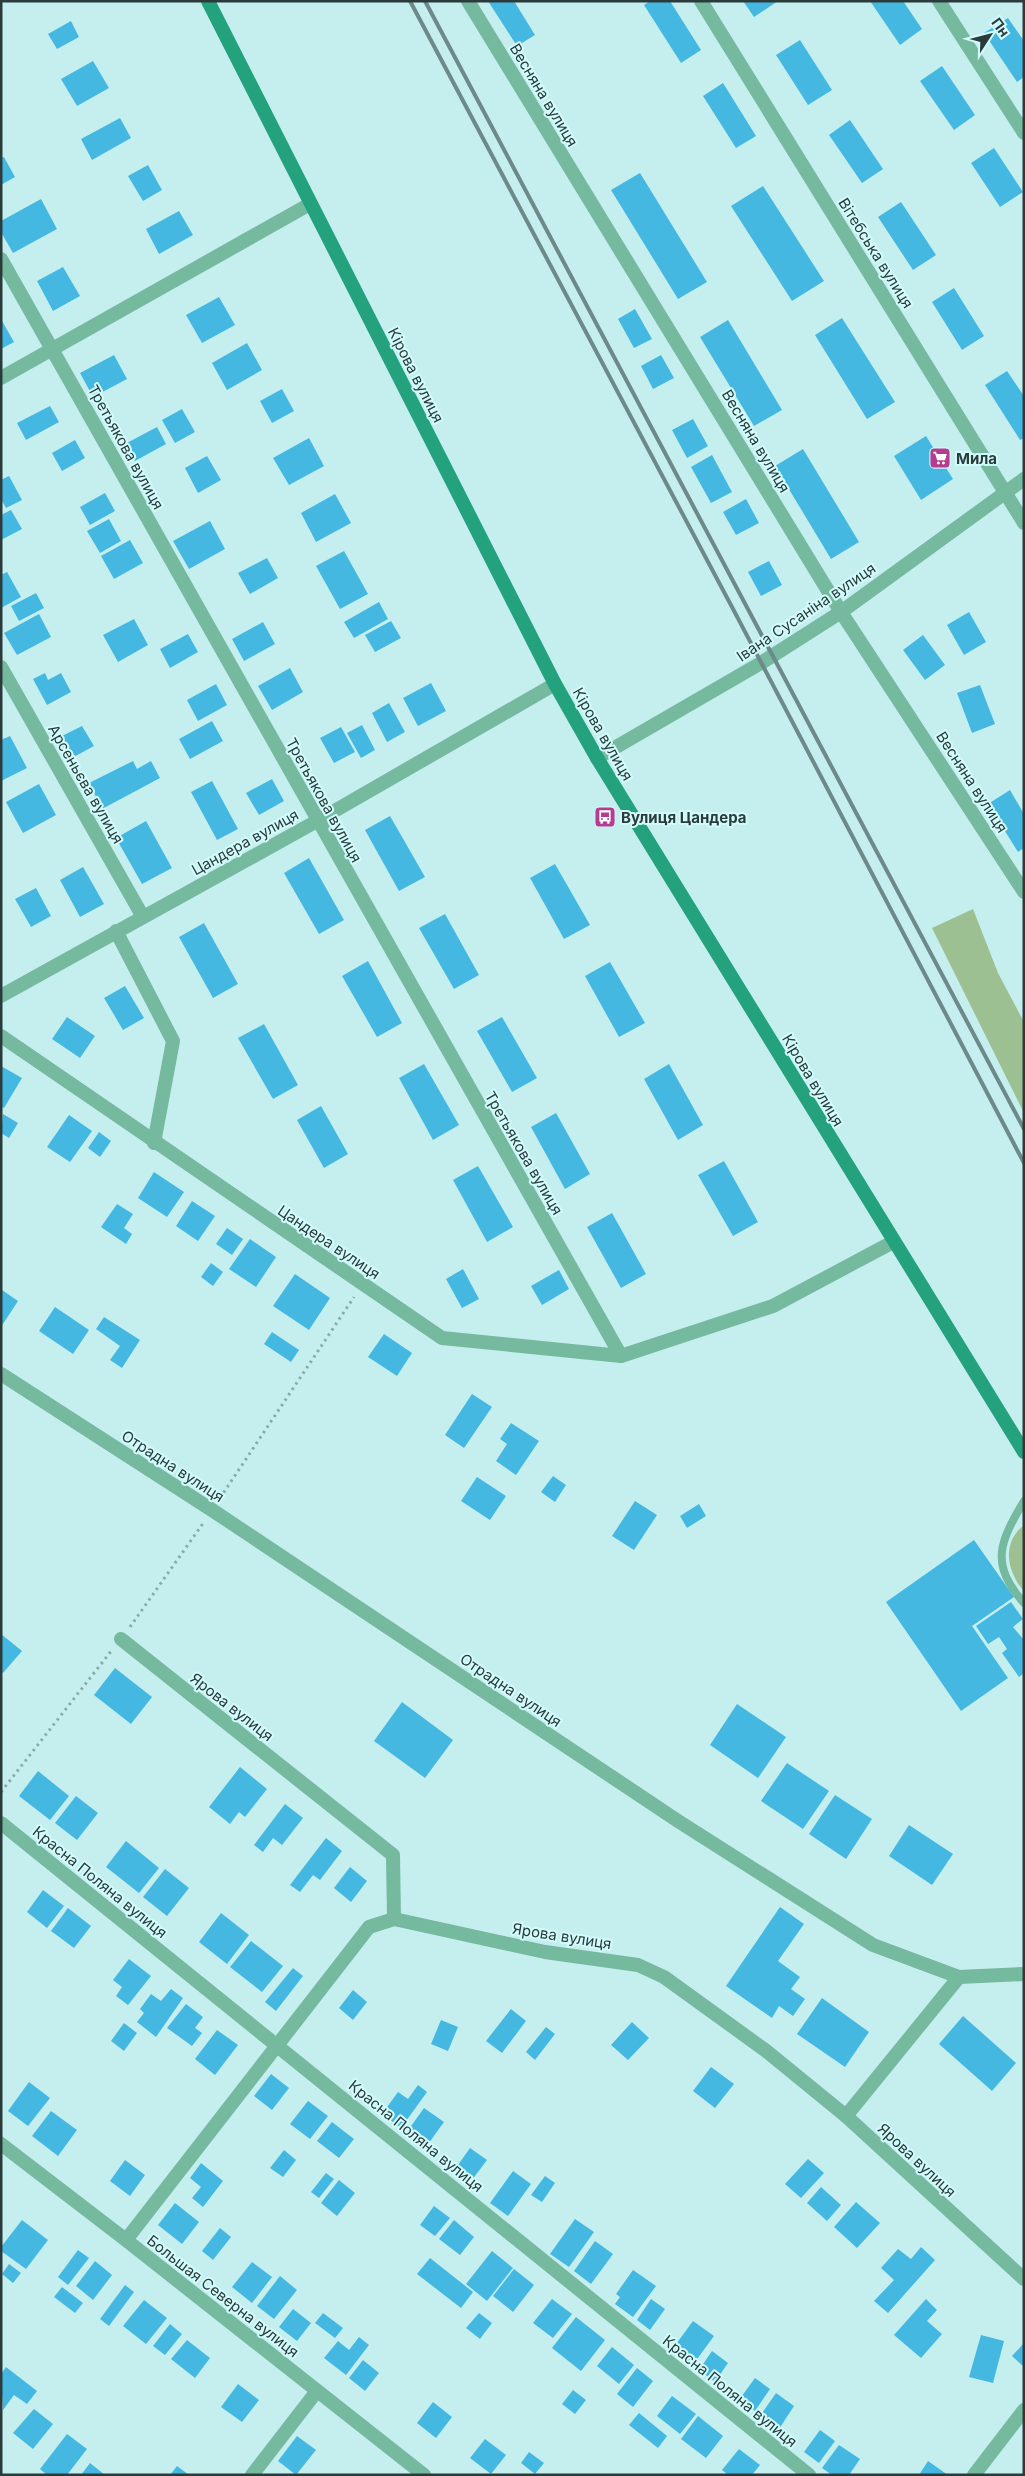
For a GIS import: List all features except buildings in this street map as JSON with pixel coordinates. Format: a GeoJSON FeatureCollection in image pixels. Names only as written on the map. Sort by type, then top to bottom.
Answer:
{"type":"FeatureCollection","features":[{"type":"Feature","properties":{"kind":"main road","name":"Кірова вулиця"},"geometry":{"type":"LineString","coordinates":[[208,1],[556,684],[597,758],[893,1242],[1024,1452]]}},
{"type":"Feature","properties":{"kind":"street","name":"Весняна вулиця"},"geometry":{"type":"LineString","coordinates":[[468,1],[841,612],[1024,892]]}},
{"type":"Feature","properties":{"kind":"street","name":"Вітебська вулиця"},"geometry":{"type":"LineString","coordinates":[[701,1],[1024,522]]}},
{"type":"Feature","properties":{"kind":"street"},"geometry":{"type":"LineString","coordinates":[[939,1],[1024,133]]}},
{"type":"Feature","properties":{"kind":"street"},"geometry":{"type":"LineString","coordinates":[[1,378],[310,204]]}},
{"type":"Feature","properties":{"kind":"street","name":"Третьякова вулиця"},"geometry":{"type":"LineString","coordinates":[[1,259],[621,1356]]}},
{"type":"Feature","properties":{"kind":"street","name":"Івана Сусаніна вулиця"},"geometry":{"type":"LineString","coordinates":[[597,758],[767,659],[841,612],[1004,491],[1024,479]]}},
{"type":"Feature","properties":{"kind":"street","name":"Арсеньєва вулиця"},"geometry":{"type":"LineString","coordinates":[[1,667],[143,917]]}},
{"type":"Feature","properties":{"kind":"street","name":"Цандера вулиця"},"geometry":{"type":"LineString","coordinates":[[1,996],[317,821],[556,684]]}},
{"type":"Feature","properties":{"kind":"street"},"geometry":{"type":"LineString","coordinates":[[116,931],[173,1041],[154,1142]]}},
{"type":"Feature","properties":{"kind":"street","name":"Цандера вулиця"},"geometry":{"type":"LineString","coordinates":[[1,1036],[442,1338],[621,1356]]}},
{"type":"Feature","properties":{"kind":"street"},"geometry":{"type":"LineString","coordinates":[[621,1356],[774,1306],[893,1242]]}},
{"type":"Feature","properties":{"kind":"street","name":"Отрадна вулиця"},"geometry":{"type":"LineString","coordinates":[[1,1374],[212,1510],[678,1821],[873,1945],[959,1977],[1024,1974]]}},
{"type":"Feature","properties":{"kind":"street","name":"Ярова вулиця"},"geometry":{"type":"LineString","coordinates":[[121,1639],[393,1855],[394,1919],[545,1952],[638,1964],[664,1977],[765,2050],[846,2116],[1024,2280]]}},
{"type":"Feature","properties":{"kind":"street","name":"Красна Поляна вулиця"},"geometry":{"type":"LineString","coordinates":[[1,1823],[809,2475]]}},
{"type":"Feature","properties":{"kind":"street"},"geometry":{"type":"LineString","coordinates":[[126,2240],[369,1927],[394,1919]]}},
{"type":"Feature","properties":{"kind":"street"},"geometry":{"type":"LineString","coordinates":[[846,2116],[959,1977]]}},
{"type":"Feature","properties":{"kind":"street","name":"Большая Северна вулиця"},"geometry":{"type":"LineString","coordinates":[[1,2144],[424,2475]]}},
{"type":"Feature","properties":{"kind":"street"},"geometry":{"type":"LineString","coordinates":[[252,2475],[317,2390]]}},
{"type":"Feature","properties":{"kind":"street"},"geometry":{"type":"LineString","coordinates":[[974,2475],[1024,2410]]}},
{"type":"Feature","properties":{"kind":"lane"},"geometry":{"type":"LineString","coordinates":[[1024,1501],[1003,1538],[1001,1557],[1004,1571],[1024,1603]]}},
{"type":"Feature","properties":{"kind":"path"},"geometry":{"type":"LineString","coordinates":[[1,1792],[121,1639],[212,1510],[363,1284]]}},
{"type":"Feature","properties":{"kind":"green space"},"geometry":{"type":"Polygon","coordinates":[[[973,909],[998,973],[1024,1022],[1024,1113],[932,928],[973,909]]]}},
{"type":"Feature","properties":{"kind":"green space"},"geometry":{"type":"Polygon","coordinates":[[[1024,1525],[1024,1591],[1010,1567],[1009,1549],[1017,1532],[1024,1525]]]}},
{"type":"Feature","properties":{"kind":"railway"},"geometry":{"type":"LineString","coordinates":[[410,1],[732,607],[1024,1163]]}},
{"type":"Feature","properties":{"kind":"railway"},"geometry":{"type":"LineString","coordinates":[[425,1],[1024,1129]]}},
{"type":"Feature","properties":{"kind":"place","name":"Мила"},"geometry":{"type":"Point","coordinates":[940,458]}},
{"type":"Feature","properties":{"kind":"place","name":"Вулиця Цандера"},"geometry":{"type":"Point","coordinates":[605,817]}}]}
